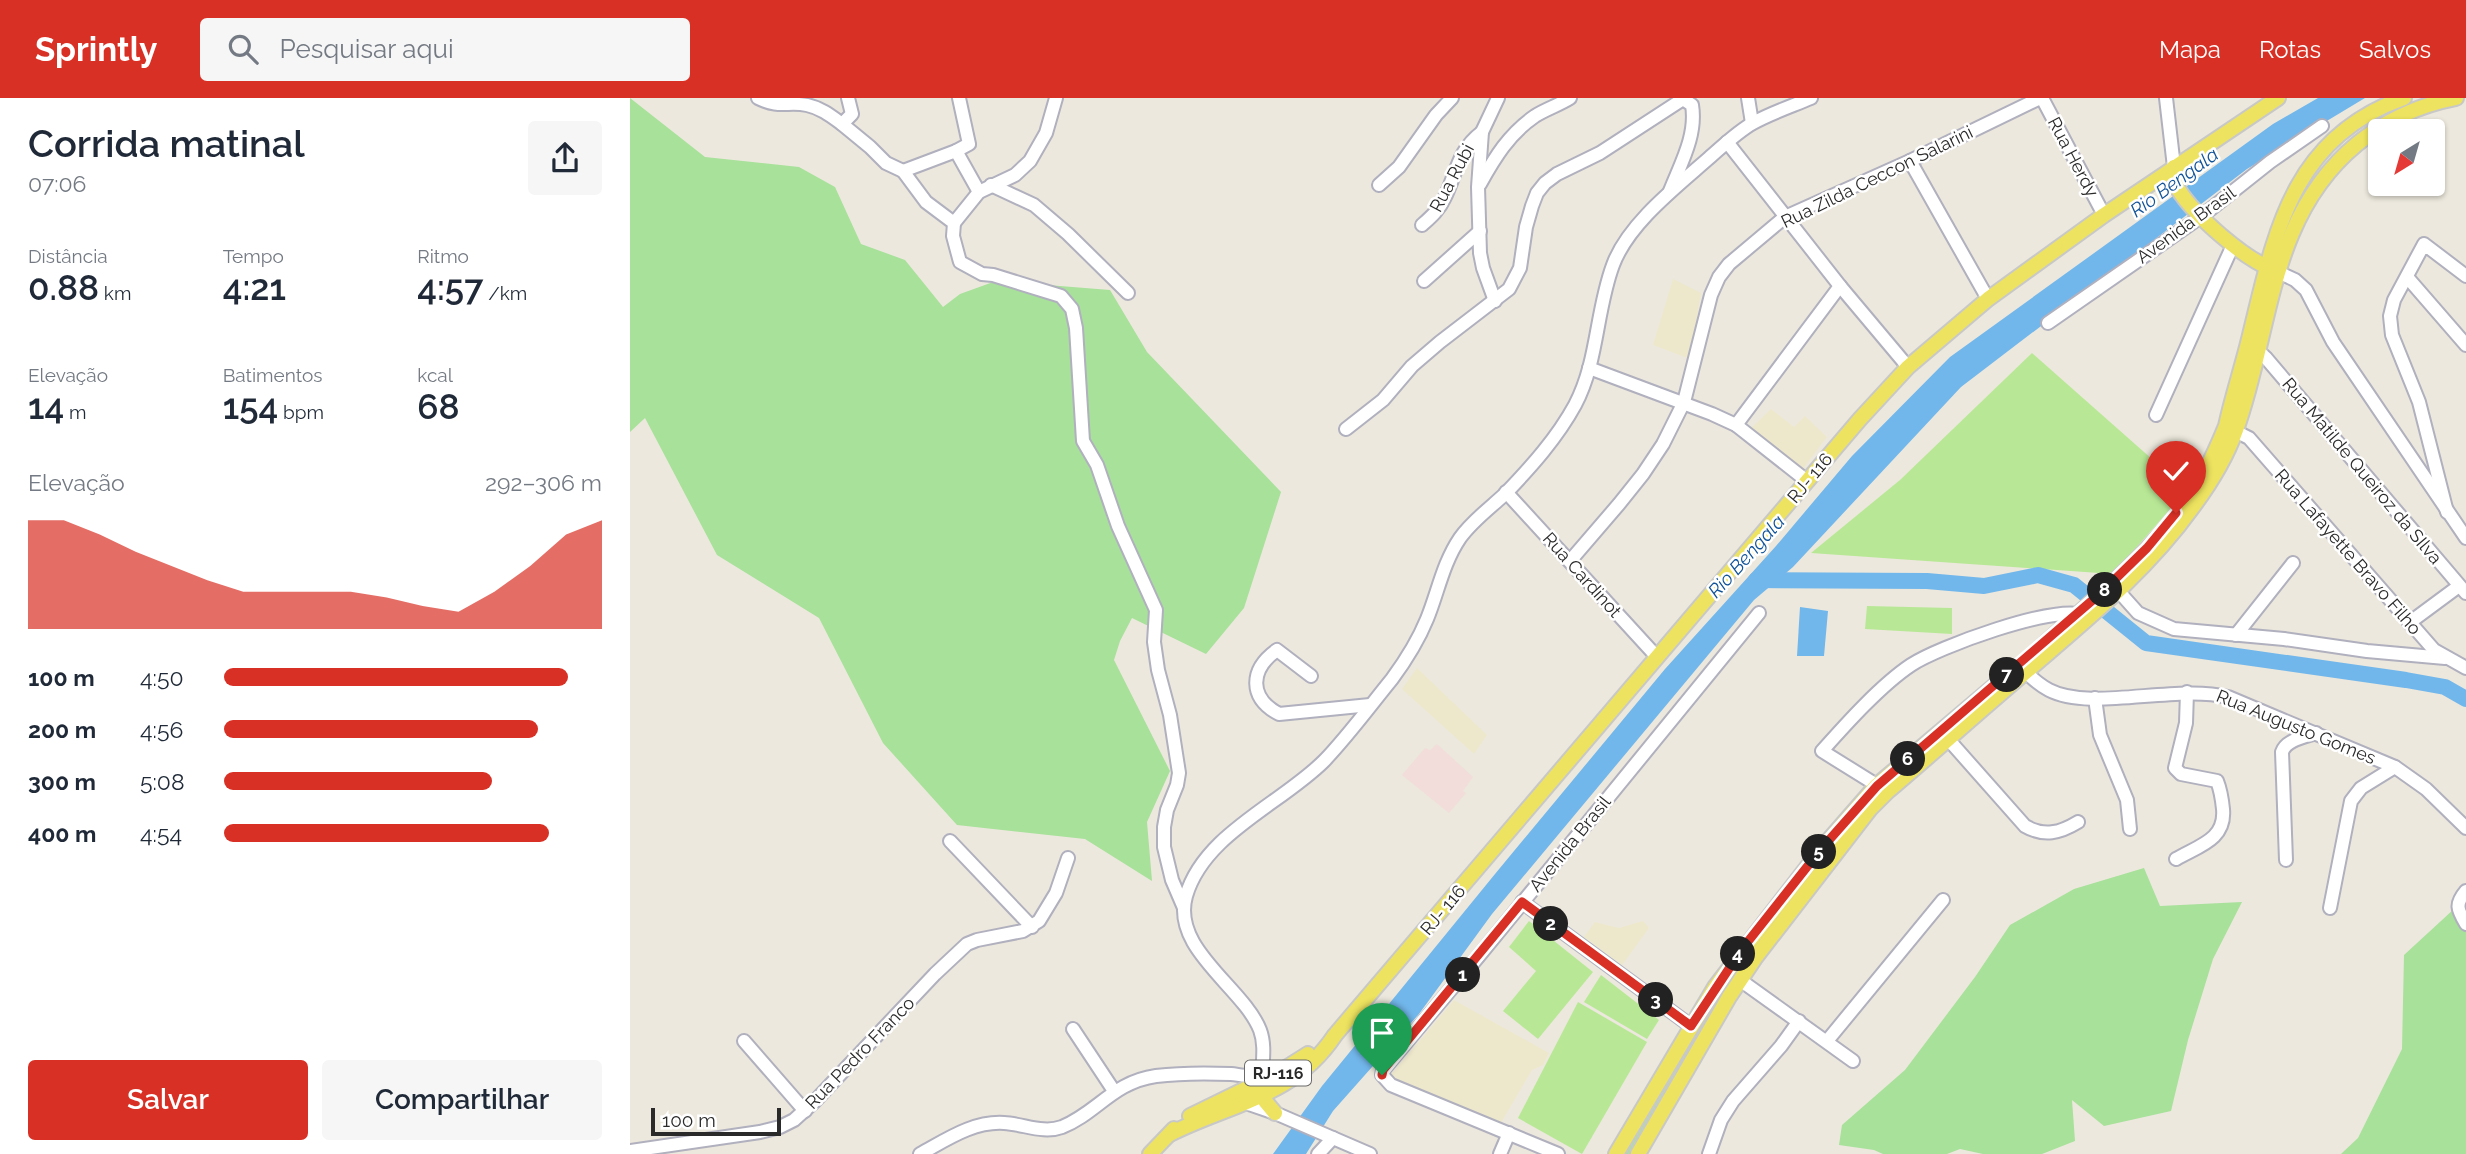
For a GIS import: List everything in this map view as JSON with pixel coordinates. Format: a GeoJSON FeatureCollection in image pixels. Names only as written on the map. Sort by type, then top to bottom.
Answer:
{"type":"FeatureCollection","features":[{"type":"Feature","properties":{"kind":"main road","name":"RJ- 116"},"geometry":{"type":"LineString","coordinates":[[1170,1134],[1183,1120],[1262,1076],[1282,1078],[1335,1035],[1807,481],[1908,367],[1988,299],[2104,215],[2276,98]]}},
{"type":"Feature","properties":{"kind":"main road"},"geometry":{"type":"LineString","coordinates":[[1616,1154],[1691,1026],[1742,949],[1829,839],[1882,789],[2159,551],[2192,509],[2218,471],[2253,346],[2285,211],[2300,182],[2329,146],[2364,117],[2404,98]]}},
{"type":"Feature","properties":{"kind":"main road"},"geometry":{"type":"LineString","coordinates":[[2272,270],[2305,205],[2325,173],[2367,135],[2390,121],[2420,108],[2452,99]]}},
{"type":"Feature","properties":{"kind":"main road"},"geometry":{"type":"LineString","coordinates":[[2174,167],[2176,187],[2198,212],[2253,261],[2272,270]]}},
{"type":"Feature","properties":{"kind":"main road"},"geometry":{"type":"LineString","coordinates":[[1638,1154],[1701,1042],[1740,980],[1882,789],[1948,739],[2023,669]]}},
{"type":"Feature","properties":{"kind":"main road"},"geometry":{"type":"LineString","coordinates":[[1742,949],[1755,958]]}},
{"type":"Feature","properties":{"kind":"main road"},"geometry":{"type":"LineString","coordinates":[[1282,1078],[1279,1094],[1279,1115],[1268,1107],[1265,1096],[1270,1081],[1282,1078]]}},
{"type":"Feature","properties":{"kind":"main road","name":"RJ-116"},"geometry":{"type":"LineString","coordinates":[[1150,1154],[1170,1134],[1265,1096]]}},
{"type":"Feature","properties":{"kind":"main road"},"geometry":{"type":"LineString","coordinates":[[1217,1103],[1230,1100],[1246,1103]]}},
{"type":"Feature","properties":{"kind":"street"},"geometry":{"type":"LineString","coordinates":[[758,98],[773,105],[804,105],[816,108],[842,124],[892,167],[903,171],[926,202],[954,223]]}},
{"type":"Feature","properties":{"kind":"street"},"geometry":{"type":"LineString","coordinates":[[842,124],[852,114],[848,98]]}},
{"type":"Feature","properties":{"kind":"street"},"geometry":{"type":"LineString","coordinates":[[903,171],[969,144],[959,98]]}},
{"type":"Feature","properties":{"kind":"street"},"geometry":{"type":"LineString","coordinates":[[920,1154],[970,1128],[986,1124],[1003,1122],[1051,1130],[1065,1126],[1114,1091],[1153,1076],[1262,1076],[1265,1058],[1260,1030],[1199,950],[1188,930],[1184,908],[1172,880],[1164,847],[1164,827],[1179,773],[1154,642],[1156,610],[1118,526],[1097,465],[1083,441],[1079,363],[1072,309],[1061,296],[982,274],[960,262],[953,236],[954,223],[979,192],[1007,180],[1024,168],[1042,142],[1055,98]]}},
{"type":"Feature","properties":{"kind":"street"},"geometry":{"type":"LineString","coordinates":[[1379,185],[1399,167],[1452,98]]}},
{"type":"Feature","properties":{"kind":"street"},"geometry":{"type":"LineString","coordinates":[[1495,301],[1483,268],[1478,187],[1482,132],[1498,98]]}},
{"type":"Feature","properties":{"kind":"street"},"geometry":{"type":"LineString","coordinates":[[1478,187],[1500,149],[1513,134],[1537,115],[1570,98]]}},
{"type":"Feature","properties":{"kind":"street"},"geometry":{"type":"LineString","coordinates":[[1748,98],[1752,124]]}},
{"type":"Feature","properties":{"kind":"street"},"geometry":{"type":"LineString","coordinates":[[1184,908],[1195,874],[1215,849],[1324,761],[1370,705],[1414,648],[1449,556],[1463,534],[1506,492],[1563,426],[1577,401],[1588,368],[1612,266],[1640,223],[1668,194],[1727,142],[1752,124],[1811,98]]}},
{"type":"Feature","properties":{"kind":"street","name":"Rua Zilda Ceccon Salarini"},"geometry":{"type":"LineString","coordinates":[[1570,561],[1643,474],[1663,444],[1684,402],[1703,324],[1718,277],[1729,264],[1785,218],[2041,98]]}},
{"type":"Feature","properties":{"kind":"street","name":"Rua Herdy"},"geometry":{"type":"LineString","coordinates":[[2041,98],[2104,215]]}},
{"type":"Feature","properties":{"kind":"street"},"geometry":{"type":"LineString","coordinates":[[2166,98],[2174,167]]}},
{"type":"Feature","properties":{"kind":"street"},"geometry":{"type":"LineString","coordinates":[[1346,429],[1383,400],[1412,366],[1509,289],[1520,268],[1526,227],[1537,193],[1545,183],[1557,174],[1600,153],[1683,99],[1690,101],[1695,119],[1692,136],[1668,194]]}},
{"type":"Feature","properties":{"kind":"street","name":"Avenida Brasil"},"geometry":{"type":"LineString","coordinates":[[2048,323],[2198,212],[2322,126]]}},
{"type":"Feature","properties":{"kind":"street","name":"Rua Rubi"},"geometry":{"type":"LineString","coordinates":[[1422,225],[1445,198],[1466,146],[1482,132]]}},
{"type":"Feature","properties":{"kind":"street"},"geometry":{"type":"LineString","coordinates":[[1727,142],[1785,218],[1908,367]]}},
{"type":"Feature","properties":{"kind":"street"},"geometry":{"type":"LineString","coordinates":[[956,151],[979,192]]}},
{"type":"Feature","properties":{"kind":"street"},"geometry":{"type":"LineString","coordinates":[[1909,161],[1988,299]]}},
{"type":"Feature","properties":{"kind":"street"},"geometry":{"type":"LineString","coordinates":[[991,185],[1034,205],[1068,233],[1128,293]]}},
{"type":"Feature","properties":{"kind":"street"},"geometry":{"type":"LineString","coordinates":[[1424,281],[1480,231]]}},
{"type":"Feature","properties":{"kind":"street"},"geometry":{"type":"LineString","coordinates":[[2447,512],[2419,402],[2392,335],[2390,316],[2394,300],[2424,244],[2466,276]]}},
{"type":"Feature","properties":{"kind":"street"},"geometry":{"type":"LineString","coordinates":[[2156,415],[2233,245]]}},
{"type":"Feature","properties":{"kind":"street"},"geometry":{"type":"LineString","coordinates":[[2272,270],[2295,280],[2306,290],[2333,342],[2466,538]]}},
{"type":"Feature","properties":{"kind":"street"},"geometry":{"type":"LineString","coordinates":[[2407,277],[2466,345]]}},
{"type":"Feature","properties":{"kind":"street"},"geometry":{"type":"LineString","coordinates":[[1736,425],[1840,286]]}},
{"type":"Feature","properties":{"kind":"street","name":"Rua Matilde Queiroz da SIlva"},"geometry":{"type":"LineString","coordinates":[[2253,346],[2462,590]]}},
{"type":"Feature","properties":{"kind":"street"},"geometry":{"type":"LineString","coordinates":[[1588,368],[1684,402],[1736,425],[1807,481]]}},
{"type":"Feature","properties":{"kind":"street","name":"Rua Lafayette Bravo Filho"},"geometry":{"type":"LineString","coordinates":[[2231,428],[2249,438],[2434,650],[2466,667]]}},
{"type":"Feature","properties":{"kind":"street","name":"Rua Cardinot"},"geometry":{"type":"LineString","coordinates":[[1506,492],[1657,657]]}},
{"type":"Feature","properties":{"kind":"street"},"geometry":{"type":"LineString","coordinates":[[2236,635],[2293,563]]}},
{"type":"Feature","properties":{"kind":"street"},"geometry":{"type":"LineString","coordinates":[[2409,622],[2462,590]]}},
{"type":"Feature","properties":{"kind":"street"},"geometry":{"type":"LineString","coordinates":[[2111,592],[2138,613],[2174,629],[2445,658]]}},
{"type":"Feature","properties":{"kind":"street"},"geometry":{"type":"LineString","coordinates":[[1882,789],[1822,751],[1890,682],[1911,665],[1933,653],[2049,615],[2089,611]]}},
{"type":"Feature","properties":{"kind":"street","name":"Avenida Brasil"},"geometry":{"type":"LineString","coordinates":[[1509,1133],[1391,1085],[1382,1075],[1383,1070],[1759,613]]}},
{"type":"Feature","properties":{"kind":"street"},"geometry":{"type":"LineString","coordinates":[[1311,676],[1277,650],[1256,676],[1256,690],[1279,714],[1370,705]]}},
{"type":"Feature","properties":{"kind":"street","name":"Rua Augusto Gomes"},"geometry":{"type":"LineString","coordinates":[[2023,669],[2050,690],[2066,695],[2095,698],[2210,692],[2228,697],[2395,767],[2426,789],[2466,828]]}},
{"type":"Feature","properties":{"kind":"street"},"geometry":{"type":"LineString","coordinates":[[2176,859],[2216,836],[2224,820],[2221,790],[2217,782],[2180,774],[2175,768],[2186,723],[2187,692]]}},
{"type":"Feature","properties":{"kind":"street"},"geometry":{"type":"LineString","coordinates":[[2095,698],[2100,735],[2127,800],[2130,829]]}},
{"type":"Feature","properties":{"kind":"street"},"geometry":{"type":"LineString","coordinates":[[2286,860],[2282,752],[2289,743],[2316,733]]}},
{"type":"Feature","properties":{"kind":"street"},"geometry":{"type":"LineString","coordinates":[[1948,739],[2025,826],[2034,831],[2062,832],[2078,822]]}},
{"type":"Feature","properties":{"kind":"street"},"geometry":{"type":"LineString","coordinates":[[2330,908],[2351,801],[2361,788],[2395,767]]}},
{"type":"Feature","properties":{"kind":"street"},"geometry":{"type":"LineString","coordinates":[[950,841],[1032,927],[1046,911],[1056,893],[1068,858]]}},
{"type":"Feature","properties":{"kind":"street"},"geometry":{"type":"LineString","coordinates":[[2466,891],[2457,904],[2466,924]]}},
{"type":"Feature","properties":{"kind":"street"},"geometry":{"type":"LineString","coordinates":[[1827,1041],[1943,900]]}},
{"type":"Feature","properties":{"kind":"street"},"geometry":{"type":"LineString","coordinates":[[1522,902],[1691,1026]]}},
{"type":"Feature","properties":{"kind":"street","name":"Rua Pedro Franco"},"geometry":{"type":"LineString","coordinates":[[630,1150],[760,1132],[794,1121],[967,944],[1032,927]]}},
{"type":"Feature","properties":{"kind":"street"},"geometry":{"type":"LineString","coordinates":[[1740,980],[1853,1060]]}},
{"type":"Feature","properties":{"kind":"street"},"geometry":{"type":"LineString","coordinates":[[1709,1154],[1721,1120],[1733,1101],[1799,1021]]}},
{"type":"Feature","properties":{"kind":"street"},"geometry":{"type":"LineString","coordinates":[[1073,1029],[1114,1091]]}},
{"type":"Feature","properties":{"kind":"street"},"geometry":{"type":"LineString","coordinates":[[744,1041],[805,1111]]}},
{"type":"Feature","properties":{"kind":"street"},"geometry":{"type":"LineString","coordinates":[[1246,1103],[1370,1154]]}},
{"type":"Feature","properties":{"kind":"street"},"geometry":{"type":"LineString","coordinates":[[1500,1154],[1509,1133],[1559,1154]]}},
{"type":"Feature","properties":{"kind":"street"},"geometry":{"type":"LineString","coordinates":[[1318,1154],[1328,1137]]}},
{"type":"Feature","properties":{"kind":"shaded area"},"geometry":{"type":"Polygon","coordinates":[[[1673,279],[1701,293],[1690,359],[1653,345],[1673,279]]]}},
{"type":"Feature","properties":{"kind":"shaded area"},"geometry":{"type":"Polygon","coordinates":[[[1771,409],[1794,427],[1805,416],[1827,437],[1802,470],[1749,430],[1771,409]]]}},
{"type":"Feature","properties":{"kind":"shaded area"},"geometry":{"type":"Polygon","coordinates":[[[1417,668],[1487,735],[1474,754],[1402,689],[1417,668]]]}},
{"type":"Feature","properties":{"kind":"shaded area"},"geometry":{"type":"Polygon","coordinates":[[[1437,744],[1473,777],[1463,791],[1466,793],[1449,813],[1402,775],[1425,748],[1430,750],[1437,744]]]}},
{"type":"Feature","properties":{"kind":"shaded area"},"geometry":{"type":"Polygon","coordinates":[[[1643,921],[1649,928],[1622,965],[1584,937],[1595,922],[1619,928],[1643,921]]]}},
{"type":"Feature","properties":{"kind":"shaded area"},"geometry":{"type":"Polygon","coordinates":[[[1454,1000],[1549,1053],[1543,1065],[1532,1070],[1498,1128],[1390,1076],[1454,1000]]]}},
{"type":"Feature","properties":{"kind":"green space"},"geometry":{"type":"Polygon","coordinates":[[[630,98],[705,157],[799,167],[835,187],[861,244],[905,260],[943,307],[960,294],[996,281],[1110,290],[1147,352],[1281,492],[1244,608],[1206,654],[1132,618],[1120,641],[1114,660],[1170,771],[1147,822],[1152,881],[1085,839],[957,825],[883,743],[819,618],[717,555],[645,418],[630,432],[630,98]]]}},
{"type":"Feature","properties":{"kind":"green space"},"geometry":{"type":"Polygon","coordinates":[[[2032,353],[2187,490],[2113,574],[1811,553],[1900,480],[2032,353]]]}},
{"type":"Feature","properties":{"kind":"green space"},"geometry":{"type":"Polygon","coordinates":[[[1867,606],[1952,608],[1952,634],[1865,629],[1867,606]]]}},
{"type":"Feature","properties":{"kind":"green space"},"geometry":{"type":"Polygon","coordinates":[[[2144,868],[2160,906],[2242,902],[2213,959],[2188,1040],[2171,1111],[2104,1126],[2072,1100],[2075,1141],[2042,1154],[1983,1154],[1960,1149],[1947,1154],[1883,1154],[1874,1150],[1839,1145],[1842,1125],[1905,1070],[1975,977],[2010,925],[2074,889],[2144,868]]]}},
{"type":"Feature","properties":{"kind":"green space"},"geometry":{"type":"Polygon","coordinates":[[[2466,898],[2466,1154],[2341,1154],[2358,1138],[2402,1049],[2404,955],[2466,898]]]}},
{"type":"Feature","properties":{"kind":"green space"},"geometry":{"type":"Polygon","coordinates":[[[1529,921],[1593,972],[1538,1039],[1503,1011],[1536,971],[1509,947],[1529,921]]]}},
{"type":"Feature","properties":{"kind":"green space"},"geometry":{"type":"Polygon","coordinates":[[[1738,955],[1748,964],[1634,1154],[1619,1154],[1738,955]]]}},
{"type":"Feature","properties":{"kind":"green space"},"geometry":{"type":"Polygon","coordinates":[[[1601,975],[1659,1020],[1647,1039],[1584,1002],[1601,975]]]}},
{"type":"Feature","properties":{"kind":"green space"},"geometry":{"type":"Polygon","coordinates":[[[1578,1002],[1647,1042],[1582,1154],[1518,1118],[1578,1002]]]}},
{"type":"Feature","properties":{"kind":"water"},"geometry":{"type":"Polygon","coordinates":[[[2318,98],[2365,98],[2247,169],[1961,387],[1793,567],[1754,600],[1492,914],[1419,1014],[1333,1111],[1306,1154],[1273,1154],[1322,1086],[1665,669],[1776,546],[1852,456],[1950,357],[2273,124],[2318,98]]]}},
{"type":"Feature","properties":{"kind":"water"},"geometry":{"type":"Polygon","coordinates":[[[1800,607],[1828,611],[1824,656],[1797,656],[1800,607]]]}},
{"type":"Feature","properties":{"kind":"waterway"},"geometry":{"type":"LineString","coordinates":[[1756,580],[1927,581],[1984,586],[2038,575],[2074,585],[2146,643],[2406,680],[2445,687],[2466,699]]}},
{"type":"Feature","properties":{"kind":"route"},"geometry":{"type":"LineString","coordinates":[[1382,1075],[1383,1070],[1522,902],[1691,1026],[1742,949],[1851,813],[1877,786],[2102,592],[2147,548],[2176,513]]}},
{"type":"Feature","properties":{"kind":"water label","name":"Rio Bengala"},"geometry":{"type":"Point","coordinates":[2174,182]}},
{"type":"Feature","properties":{"kind":"water label","name":"Rio Bengala"},"geometry":{"type":"Point","coordinates":[1746,556]}}]}
